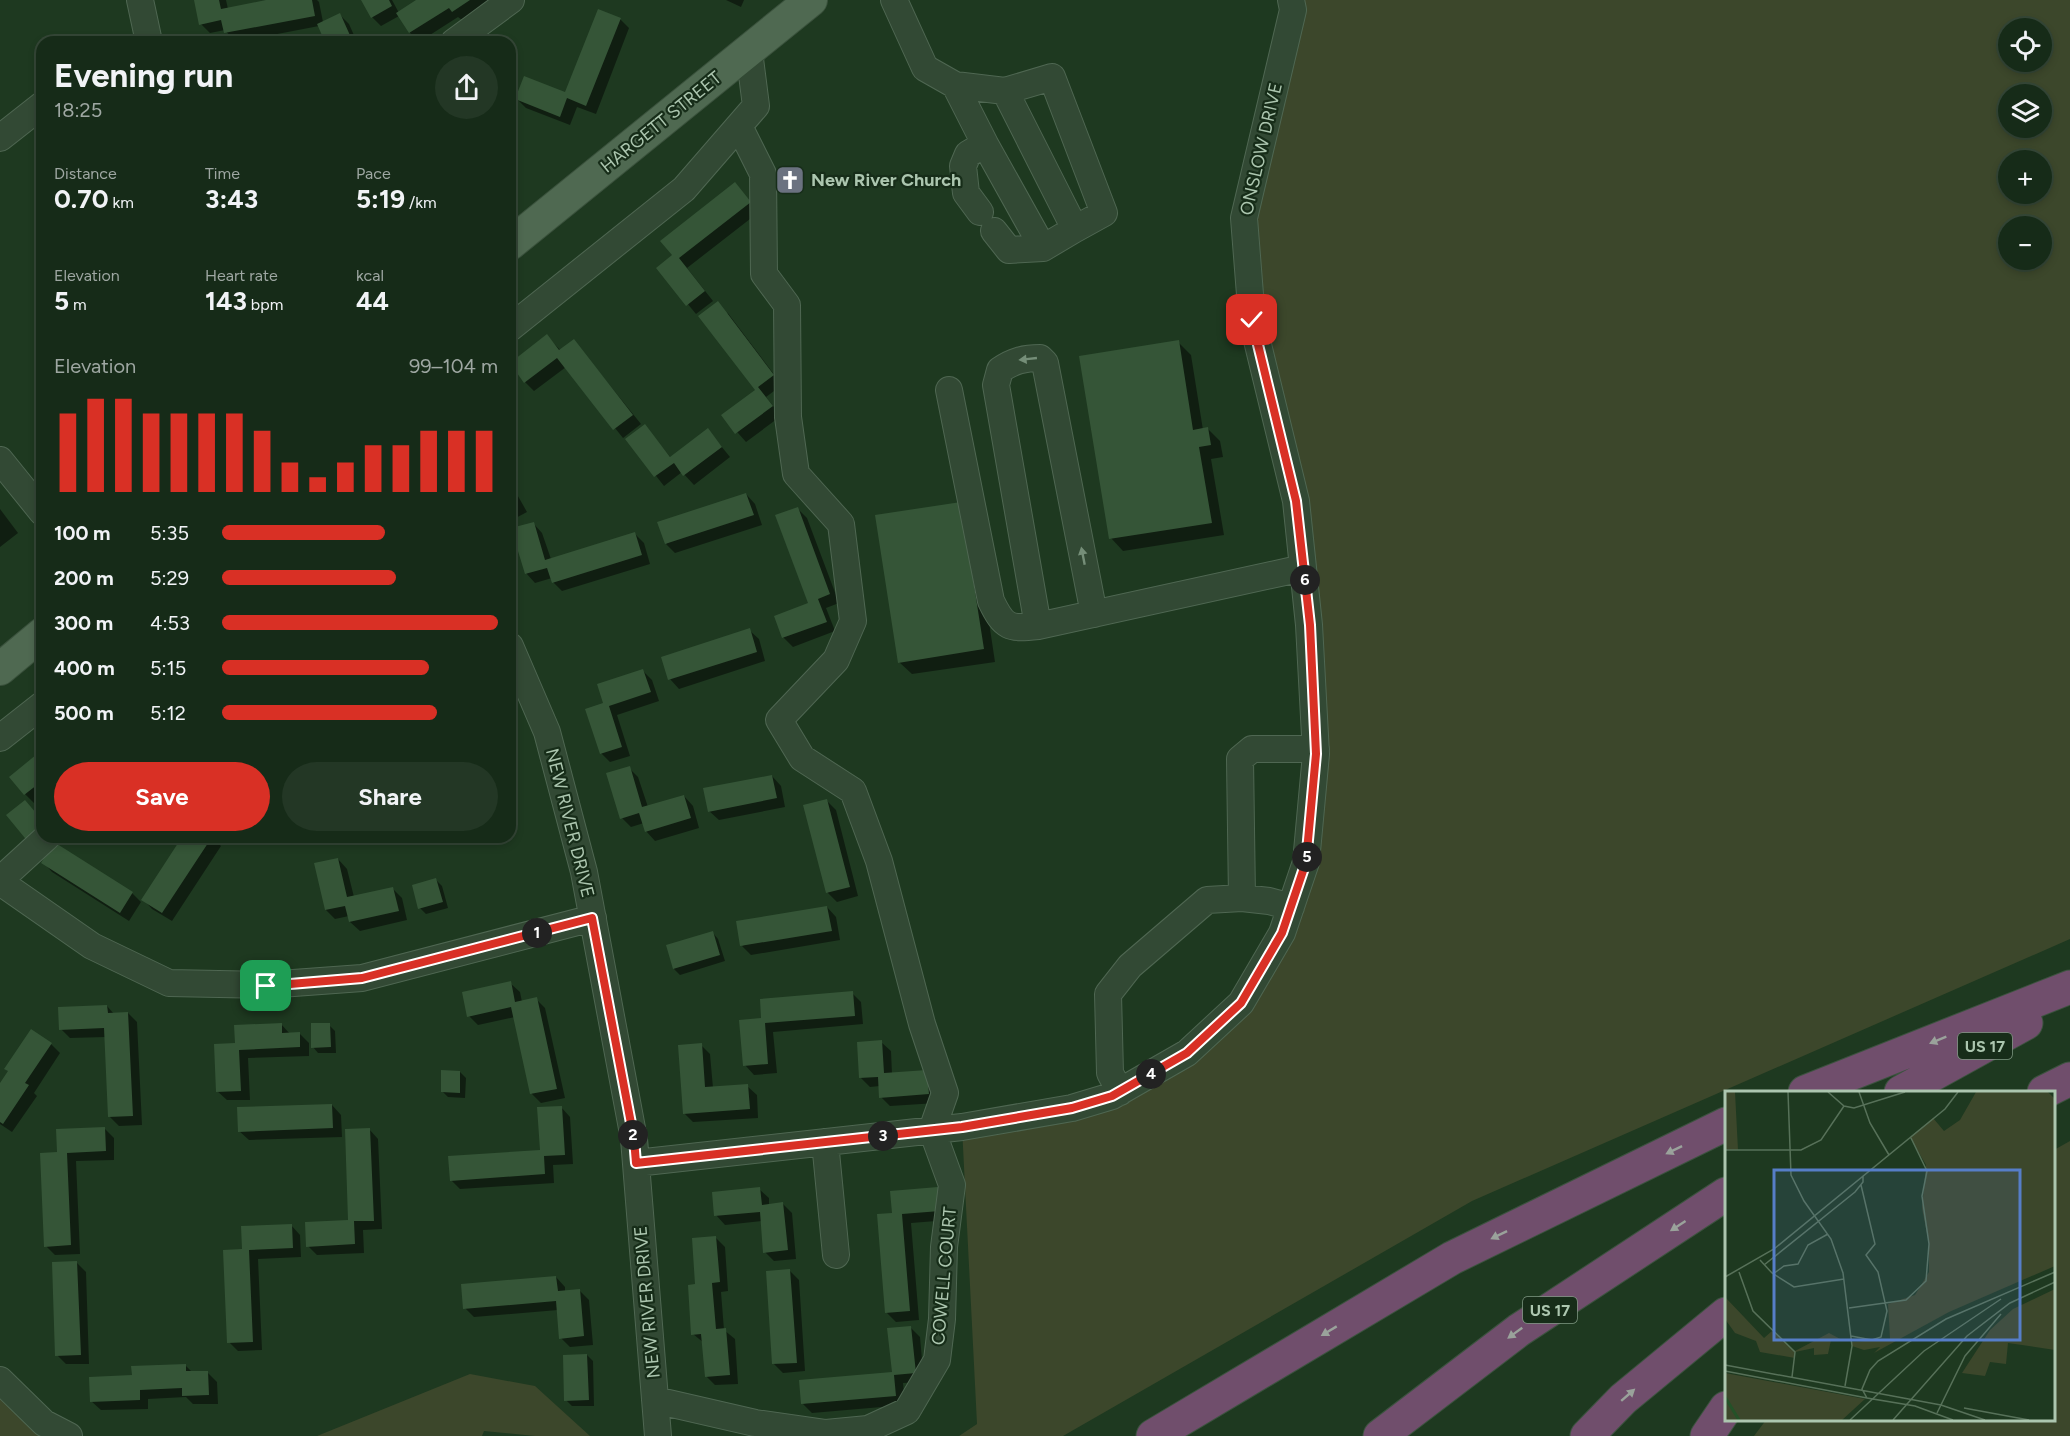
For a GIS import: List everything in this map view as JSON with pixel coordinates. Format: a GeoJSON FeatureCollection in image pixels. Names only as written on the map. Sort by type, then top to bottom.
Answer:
{"type":"FeatureCollection","features":[{"type":"Feature","properties":{"kind":"highway"},"geometry":{"type":"LineString","coordinates":[[1808,1091],[2070,987]]}},
{"type":"Feature","properties":{"kind":"highway","name":"US 17"},"geometry":{"type":"LineString","coordinates":[[1903,1091],[2070,999]]}},
{"type":"Feature","properties":{"kind":"highway"},"geometry":{"type":"LineString","coordinates":[[2046,1091],[2070,1079]]}},
{"type":"Feature","properties":{"kind":"highway"},"geometry":{"type":"LineString","coordinates":[[2055,1107],[2070,1096]]}},
{"type":"Feature","properties":{"kind":"highway"},"geometry":{"type":"LineString","coordinates":[[1153,1436],[1452,1258],[1725,1124]]}},
{"type":"Feature","properties":{"kind":"highway","name":"US 17"},"geometry":{"type":"LineString","coordinates":[[1380,1436],[1519,1330],[1725,1195]]}},
{"type":"Feature","properties":{"kind":"highway"},"geometry":{"type":"LineString","coordinates":[[1587,1436],[1623,1399],[1725,1315]]}},
{"type":"Feature","properties":{"kind":"highway"},"geometry":{"type":"LineString","coordinates":[[1707,1436],[1725,1409]]}},
{"type":"Feature","properties":{"kind":"main road","name":"HARGETT STREET"},"geometry":{"type":"LineString","coordinates":[[516,239],[811,0]]}},
{"type":"Feature","properties":{"kind":"main road"},"geometry":{"type":"LineString","coordinates":[[0,669],[36,639]]}},
{"type":"Feature","properties":{"kind":"street"},"geometry":{"type":"LineString","coordinates":[[140,0],[148,36]]}},
{"type":"Feature","properties":{"kind":"street"},"geometry":{"type":"LineString","coordinates":[[462,36],[512,0]]}},
{"type":"Feature","properties":{"kind":"street"},"geometry":{"type":"LineString","coordinates":[[894,0],[925,68],[955,86],[1005,91],[1052,77],[1104,213],[1043,248],[1009,250],[966,193],[963,165],[968,154],[984,144]]}},
{"type":"Feature","properties":{"kind":"street","name":"ONSLOW DRIVE"},"geometry":{"type":"LineString","coordinates":[[636,1163],[932,1130],[1072,1108],[1112,1096],[1187,1053],[1241,1003],[1282,933],[1306,862],[1316,749],[1310,625],[1296,501],[1252,320],[1244,218],[1293,10],[1291,0]]}},
{"type":"Feature","properties":{"kind":"street"},"geometry":{"type":"LineString","coordinates":[[516,323],[684,189],[739,126],[756,106],[748,51]]}},
{"type":"Feature","properties":{"kind":"street"},"geometry":{"type":"LineString","coordinates":[[955,86],[984,144],[1043,248]]}},
{"type":"Feature","properties":{"kind":"street"},"geometry":{"type":"LineString","coordinates":[[1005,91],[1075,229]]}},
{"type":"Feature","properties":{"kind":"street"},"geometry":{"type":"LineString","coordinates":[[0,138],[36,110]]}},
{"type":"Feature","properties":{"kind":"street"},"geometry":{"type":"LineString","coordinates":[[739,126],[763,174],[764,274],[787,305],[788,417],[796,474],[841,524],[853,621],[836,660],[779,720],[802,758],[853,791],[879,861],[922,1024],[945,1093],[932,1130]]}},
{"type":"Feature","properties":{"kind":"street"},"geometry":{"type":"LineString","coordinates":[[1038,626],[996,385],[999,370],[1012,362],[1028,358],[1040,358],[1046,363],[1094,614]]}},
{"type":"Feature","properties":{"kind":"street"},"geometry":{"type":"LineString","coordinates":[[949,390],[991,601],[999,619],[1009,625],[1021,628],[1038,626],[1303,568]]}},
{"type":"Feature","properties":{"kind":"street"},"geometry":{"type":"LineString","coordinates":[[0,460],[36,505]]}},
{"type":"Feature","properties":{"kind":"street","name":"NEW RIVER DRIVE"},"geometry":{"type":"LineString","coordinates":[[516,660],[547,732],[584,872],[634,1139],[658,1436]]}},
{"type":"Feature","properties":{"kind":"street"},"geometry":{"type":"LineString","coordinates":[[0,738],[36,710]]}},
{"type":"Feature","properties":{"kind":"street"},"geometry":{"type":"LineString","coordinates":[[1242,898],[1240,759],[1252,749],[1316,749]]}},
{"type":"Feature","properties":{"kind":"street"},"geometry":{"type":"LineString","coordinates":[[41,843],[0,881],[92,946],[169,983],[266,986],[362,978],[592,918]]}},
{"type":"Feature","properties":{"kind":"street"},"geometry":{"type":"LineString","coordinates":[[1120,1092],[1110,1073],[1108,994],[1130,966],[1207,900],[1242,898],[1269,901],[1291,907]]}},
{"type":"Feature","properties":{"kind":"street","name":"COWELL COURT"},"geometry":{"type":"LineString","coordinates":[[655,1400],[755,1424],[826,1433],[868,1429],[907,1411],[937,1360],[942,1319],[944,1247],[952,1185],[932,1130]]}},
{"type":"Feature","properties":{"kind":"street"},"geometry":{"type":"LineString","coordinates":[[825,1142],[836,1255]]}},
{"type":"Feature","properties":{"kind":"street"},"geometry":{"type":"LineString","coordinates":[[0,1380],[44,1423],[69,1436]]}},
{"type":"Feature","properties":{"kind":"green space"},"geometry":{"type":"Polygon","coordinates":[[[1291,0],[2070,0],[2070,939],[1472,1201],[1063,1436],[959,1436],[977,1424],[962,1127],[1112,1096],[1241,1003],[1306,862],[1309,625],[1244,218],[1291,0]]]}},
{"type":"Feature","properties":{"kind":"green space"},"geometry":{"type":"Polygon","coordinates":[[[2070,1141],[2070,1436],[1754,1436],[1765,1421],[2055,1421],[2055,1149],[2070,1141]]]}},
{"type":"Feature","properties":{"kind":"green space"},"geometry":{"type":"Polygon","coordinates":[[[470,1374],[535,1386],[590,1436],[535,1436],[484,1431],[482,1436],[317,1436],[470,1374]]]}},
{"type":"Feature","properties":{"kind":"green space"},"geometry":{"type":"Polygon","coordinates":[[[0,1377],[69,1436],[0,1436],[0,1377]]]}},
{"type":"Feature","properties":{"kind":"building"},"geometry":{"type":"Polygon","coordinates":[[[194,0],[219,0],[221,9],[266,0],[312,0],[315,16],[224,33],[221,20],[199,25],[194,0]]]}},
{"type":"Feature","properties":{"kind":"building"},"geometry":{"type":"Polygon","coordinates":[[[361,0],[389,0],[392,6],[371,18],[361,0]]]}},
{"type":"Feature","properties":{"kind":"building"},"geometry":{"type":"Polygon","coordinates":[[[416,0],[470,0],[452,12],[449,8],[409,33],[396,13],[416,0]]]}},
{"type":"Feature","properties":{"kind":"building"},"geometry":{"type":"Polygon","coordinates":[[[598,9],[621,18],[586,106],[567,98],[560,117],[516,99],[524,76],[565,92],[598,9]]]}},
{"type":"Feature","properties":{"kind":"building"},"geometry":{"type":"Polygon","coordinates":[[[340,13],[350,36],[322,36],[317,24],[340,13]]]}},
{"type":"Feature","properties":{"kind":"building"},"geometry":{"type":"Polygon","coordinates":[[[735,182],[751,202],[679,258],[705,291],[686,306],[656,268],[672,255],[660,241],[735,182]]]}},
{"type":"Feature","properties":{"kind":"building"},"geometry":{"type":"Polygon","coordinates":[[[718,301],[774,375],[758,387],[773,406],[735,434],[721,415],[755,390],[698,316],[718,301]]]}},
{"type":"Feature","properties":{"kind":"building"},"geometry":{"type":"Polygon","coordinates":[[[547,334],[559,350],[574,339],[633,415],[613,430],[557,358],[524,383],[516,372],[516,358],[547,334]]]}},
{"type":"Feature","properties":{"kind":"building"},"geometry":{"type":"Polygon","coordinates":[[[1179,340],[1193,430],[1208,427],[1211,445],[1199,447],[1212,523],[1109,539],[1079,356],[1179,340]]]}},
{"type":"Feature","properties":{"kind":"building"},"geometry":{"type":"Polygon","coordinates":[[[645,424],[670,457],[708,428],[722,447],[683,476],[674,463],[654,477],[625,439],[645,424]]]}},
{"type":"Feature","properties":{"kind":"building"},"geometry":{"type":"Polygon","coordinates":[[[746,493],[754,515],[665,544],[657,522],[746,493]]]}},
{"type":"Feature","properties":{"kind":"building"},"geometry":{"type":"Polygon","coordinates":[[[961,502],[984,649],[898,663],[875,515],[961,502]]]}},
{"type":"Feature","properties":{"kind":"building"},"geometry":{"type":"Polygon","coordinates":[[[798,507],[830,594],[818,599],[827,622],[782,638],[774,616],[808,603],[775,515],[798,507]]]}},
{"type":"Feature","properties":{"kind":"building"},"geometry":{"type":"Polygon","coordinates":[[[534,522],[545,560],[635,532],[642,555],[552,583],[547,568],[525,574],[516,544],[516,527],[534,522]]]}},
{"type":"Feature","properties":{"kind":"building"},"geometry":{"type":"Polygon","coordinates":[[[750,628],[757,652],[668,680],[661,657],[750,628]]]}},
{"type":"Feature","properties":{"kind":"building"},"geometry":{"type":"Polygon","coordinates":[[[643,669],[651,692],[609,706],[622,747],[600,754],[585,709],[603,703],[597,684],[643,669]]]}},
{"type":"Feature","properties":{"kind":"building"},"geometry":{"type":"Polygon","coordinates":[[[36,755],[36,786],[24,795],[9,777],[36,755]]]}},
{"type":"Feature","properties":{"kind":"building"},"geometry":{"type":"Polygon","coordinates":[[[630,766],[642,807],[684,795],[691,818],[645,832],[639,813],[620,819],[606,773],[630,766]]]}},
{"type":"Feature","properties":{"kind":"building"},"geometry":{"type":"Polygon","coordinates":[[[772,775],[777,798],[708,812],[703,788],[772,775]]]}},
{"type":"Feature","properties":{"kind":"building"},"geometry":{"type":"Polygon","coordinates":[[[827,799],[850,887],[826,893],[803,805],[827,799]]]}},
{"type":"Feature","properties":{"kind":"building"},"geometry":{"type":"Polygon","coordinates":[[[25,800],[36,813],[36,837],[29,843],[6,815],[25,800]]]}},
{"type":"Feature","properties":{"kind":"building"},"geometry":{"type":"Polygon","coordinates":[[[56,843],[133,892],[120,913],[41,863],[56,843]]]}},
{"type":"Feature","properties":{"kind":"building"},"geometry":{"type":"Polygon","coordinates":[[[178,843],[208,843],[162,913],[141,900],[178,843]]]}},
{"type":"Feature","properties":{"kind":"building"},"geometry":{"type":"Polygon","coordinates":[[[338,858],[347,897],[393,887],[399,911],[349,922],[345,906],[325,910],[314,863],[338,858]]]}},
{"type":"Feature","properties":{"kind":"building"},"geometry":{"type":"Polygon","coordinates":[[[436,878],[443,902],[418,909],[412,885],[436,878]]]}},
{"type":"Feature","properties":{"kind":"building"},"geometry":{"type":"Polygon","coordinates":[[[827,906],[832,931],[740,946],[736,921],[827,906]]]}},
{"type":"Feature","properties":{"kind":"building"},"geometry":{"type":"Polygon","coordinates":[[[713,931],[720,955],[673,969],[666,945],[713,931]]]}},
{"type":"Feature","properties":{"kind":"building"},"geometry":{"type":"Polygon","coordinates":[[[511,981],[515,1002],[537,997],[557,1089],[530,1094],[511,1007],[467,1017],[462,992],[511,981]]]}},
{"type":"Feature","properties":{"kind":"building"},"geometry":{"type":"Polygon","coordinates":[[[853,991],[855,1016],[765,1023],[768,1064],[743,1066],[739,1020],[761,1018],[760,999],[853,991]]]}},
{"type":"Feature","properties":{"kind":"building"},"geometry":{"type":"Polygon","coordinates":[[[107,1005],[108,1013],[128,1012],[133,1116],[108,1117],[104,1028],[59,1030],[58,1007],[107,1005]]]}},
{"type":"Feature","properties":{"kind":"building"},"geometry":{"type":"Polygon","coordinates":[[[282,1023],[282,1033],[300,1032],[300,1047],[239,1050],[241,1091],[216,1092],[214,1044],[235,1043],[234,1025],[282,1023]]]}},
{"type":"Feature","properties":{"kind":"building"},"geometry":{"type":"Polygon","coordinates":[[[311,1023],[330,1023],[331,1047],[311,1048],[311,1023]]]}},
{"type":"Feature","properties":{"kind":"building"},"geometry":{"type":"Polygon","coordinates":[[[31,1029],[52,1043],[25,1083],[29,1085],[3,1124],[0,1122],[0,1083],[8,1071],[4,1069],[31,1029]]]}},
{"type":"Feature","properties":{"kind":"building"},"geometry":{"type":"Polygon","coordinates":[[[882,1040],[884,1073],[927,1070],[929,1094],[879,1098],[878,1077],[859,1078],[857,1042],[882,1040]]]}},
{"type":"Feature","properties":{"kind":"building"},"geometry":{"type":"Polygon","coordinates":[[[702,1043],[705,1087],[748,1084],[750,1109],[683,1114],[678,1045],[702,1043]]]}},
{"type":"Feature","properties":{"kind":"building"},"geometry":{"type":"Polygon","coordinates":[[[441,1070],[460,1071],[460,1093],[441,1092],[441,1070]]]}},
{"type":"Feature","properties":{"kind":"building"},"geometry":{"type":"Polygon","coordinates":[[[332,1104],[333,1128],[238,1132],[237,1107],[332,1104]]]}},
{"type":"Feature","properties":{"kind":"building"},"geometry":{"type":"Polygon","coordinates":[[[562,1106],[565,1155],[544,1156],[545,1174],[450,1181],[448,1156],[540,1150],[537,1107],[562,1106]]]}},
{"type":"Feature","properties":{"kind":"building"},"geometry":{"type":"Polygon","coordinates":[[[105,1127],[106,1151],[67,1153],[71,1245],[44,1247],[40,1153],[57,1152],[56,1129],[105,1127]]]}},
{"type":"Feature","properties":{"kind":"building"},"geometry":{"type":"Polygon","coordinates":[[[370,1128],[374,1221],[354,1221],[355,1244],[306,1247],[305,1222],[348,1220],[345,1129],[370,1128]]]}},
{"type":"Feature","properties":{"kind":"building"},"geometry":{"type":"Polygon","coordinates":[[[760,1187],[762,1205],[783,1202],[788,1250],[763,1253],[760,1212],[714,1216],[712,1192],[760,1187]]]}},
{"type":"Feature","properties":{"kind":"building"},"geometry":{"type":"Polygon","coordinates":[[[938,1187],[940,1211],[902,1214],[910,1311],[885,1313],[877,1214],[892,1213],[890,1191],[938,1187]]]}},
{"type":"Feature","properties":{"kind":"building"},"geometry":{"type":"Polygon","coordinates":[[[292,1224],[293,1248],[249,1250],[253,1342],[227,1343],[223,1250],[242,1249],[241,1226],[292,1224]]]}},
{"type":"Feature","properties":{"kind":"building"},"geometry":{"type":"Polygon","coordinates":[[[716,1236],[720,1282],[712,1283],[716,1329],[726,1328],[730,1375],[705,1377],[701,1334],[691,1335],[688,1285],[695,1284],[692,1238],[716,1236]]]}},
{"type":"Feature","properties":{"kind":"building"},"geometry":{"type":"Polygon","coordinates":[[[77,1261],[81,1355],[55,1356],[52,1262],[77,1261]]]}},
{"type":"Feature","properties":{"kind":"building"},"geometry":{"type":"Polygon","coordinates":[[[790,1269],[797,1363],[772,1364],[766,1271],[790,1269]]]}},
{"type":"Feature","properties":{"kind":"building"},"geometry":{"type":"Polygon","coordinates":[[[556,1276],[558,1291],[580,1289],[584,1336],[559,1339],[556,1301],[463,1309],[461,1284],[556,1276]]]}},
{"type":"Feature","properties":{"kind":"building"},"geometry":{"type":"Polygon","coordinates":[[[911,1326],[916,1373],[894,1375],[896,1396],[801,1404],[799,1380],[892,1372],[887,1328],[911,1326]]]}},
{"type":"Feature","properties":{"kind":"building"},"geometry":{"type":"Polygon","coordinates":[[[587,1354],[589,1400],[564,1401],[563,1355],[587,1354]]]}},
{"type":"Feature","properties":{"kind":"building"},"geometry":{"type":"Polygon","coordinates":[[[186,1364],[186,1371],[208,1371],[209,1395],[182,1396],[182,1388],[140,1390],[140,1400],[90,1402],[89,1377],[132,1375],[131,1366],[186,1364]]]}},
{"type":"Feature","properties":{"kind":"place","name":"New River Church"},"geometry":{"type":"Point","coordinates":[790,180]}},
{"type":"Feature","properties":{"kind":"route"},"geometry":{"type":"LineString","coordinates":[[266,986],[362,978],[592,918],[634,1139],[636,1163],[962,1127],[1072,1108],[1112,1096],[1187,1053],[1241,1003],[1282,933],[1306,862],[1316,754],[1310,625],[1296,501],[1252,320]]}}]}
